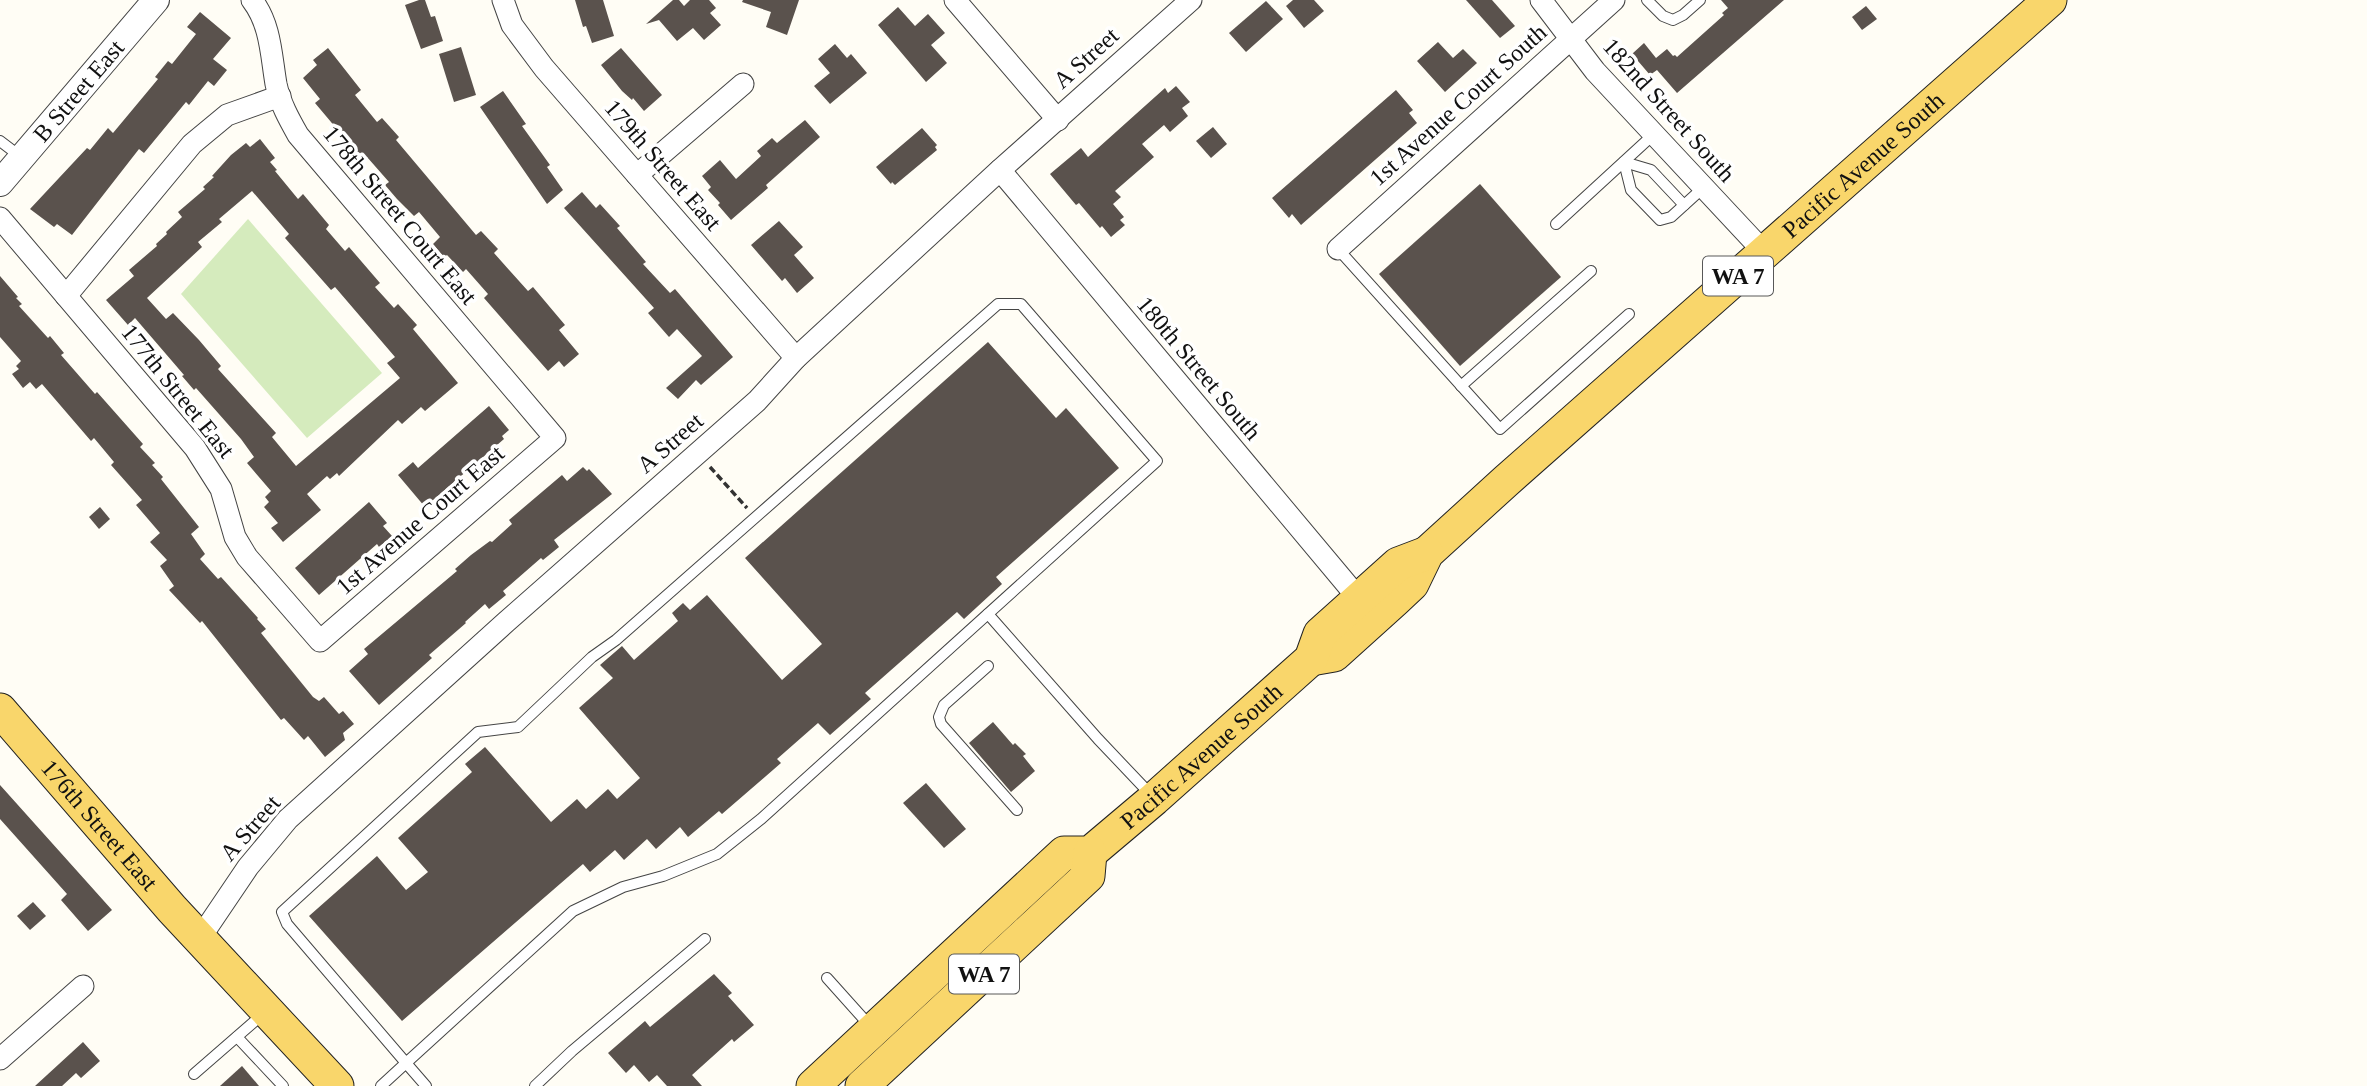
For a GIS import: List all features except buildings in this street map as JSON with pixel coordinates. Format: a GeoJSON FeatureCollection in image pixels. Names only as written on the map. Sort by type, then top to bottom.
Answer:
{"type":"FeatureCollection","features":[{"type":"Feature","properties":{"kind":"main road","name":"Pacific Avenue South"},"geometry":{"type":"LineString","coordinates":[[813,1086],[1064,853],[1090,853],[1154,799],[1311,659],[1320,634],[1398,564],[1427,553],[2039,3]]}},
{"type":"Feature","properties":{"kind":"main road","name":"Pacific Avenue South"},"geometry":{"type":"LineString","coordinates":[[1311,659],[1334,655],[1412,584],[1427,553]]}},
{"type":"Feature","properties":{"kind":"main road","name":"176th Street East"},"geometry":{"type":"LineString","coordinates":[[0,710],[200,938],[337,1086]]}},
{"type":"Feature","properties":{"kind":"main road","name":"WA 7"},"geometry":{"type":"LineString","coordinates":[[862,1086],[1088,876],[1090,853]]}},
{"type":"Feature","properties":{"kind":"street","name":"B Street East"},"geometry":{"type":"LineString","coordinates":[[0,183],[156,0]]}},
{"type":"Feature","properties":{"kind":"street","name":"178th Street Court East"},"geometry":{"type":"LineString","coordinates":[[252,0],[265,23],[280,96],[298,135],[555,438]]}},
{"type":"Feature","properties":{"kind":"street","name":"179th Street East"},"geometry":{"type":"LineString","coordinates":[[503,0],[517,34],[544,68],[796,358]]}},
{"type":"Feature","properties":{"kind":"street"},"geometry":{"type":"LineString","coordinates":[[955,0],[1058,120]]}},
{"type":"Feature","properties":{"kind":"street","name":"A Street"},"geometry":{"type":"LineString","coordinates":[[200,938],[248,867],[288,819],[757,401],[796,358],[1000,170],[1191,0]]}},
{"type":"Feature","properties":{"kind":"street","name":"182nd Street South"},"geometry":{"type":"LineString","coordinates":[[1541,0],[1595,71],[1764,252]]}},
{"type":"Feature","properties":{"kind":"street","name":"1st Avenue Court South"},"geometry":{"type":"LineString","coordinates":[[1338,249],[1614,0]]}},
{"type":"Feature","properties":{"kind":"street"},"geometry":{"type":"LineString","coordinates":[[637,175],[743,84]]}},
{"type":"Feature","properties":{"kind":"street"},"geometry":{"type":"LineString","coordinates":[[66,296],[192,144],[227,115],[280,96]]}},
{"type":"Feature","properties":{"kind":"street","name":"180th Street South"},"geometry":{"type":"LineString","coordinates":[[1000,170],[1359,599]]}},
{"type":"Feature","properties":{"kind":"street","name":"177th Street East"},"geometry":{"type":"LineString","coordinates":[[0,218],[209,467],[221,489],[235,537],[247,557],[320,641]]}},
{"type":"Feature","properties":{"kind":"street","name":"1st Avenue Court East"},"geometry":{"type":"LineString","coordinates":[[320,641],[555,438]]}},
{"type":"Feature","properties":{"kind":"street"},"geometry":{"type":"LineString","coordinates":[[0,1059],[83,986]]}},
{"type":"Feature","properties":{"kind":"lane"},"geometry":{"type":"LineString","coordinates":[[1647,0],[1663,16],[1673,20],[1700,0]]}},
{"type":"Feature","properties":{"kind":"lane"},"geometry":{"type":"LineString","coordinates":[[1556,224],[1654,134]]}},
{"type":"Feature","properties":{"kind":"lane"},"geometry":{"type":"LineString","coordinates":[[0,141],[21,157]]}},
{"type":"Feature","properties":{"kind":"lane"},"geometry":{"type":"LineString","coordinates":[[1624,162],[1651,170],[1684,205]]}},
{"type":"Feature","properties":{"kind":"lane"},"geometry":{"type":"LineString","coordinates":[[1624,162],[1631,190],[1657,219],[1667,219],[1704,187]]}},
{"type":"Feature","properties":{"kind":"lane"},"geometry":{"type":"LineString","coordinates":[[1338,249],[1500,429],[1629,314]]}},
{"type":"Feature","properties":{"kind":"lane"},"geometry":{"type":"LineString","coordinates":[[1461,386],[1591,271]]}},
{"type":"Feature","properties":{"kind":"lane"},"geometry":{"type":"LineString","coordinates":[[381,1086],[406,1063],[573,911],[623,887],[663,876],[717,854],[761,820],[1157,461],[1021,304],[998,304],[616,640],[592,657],[518,727],[478,733],[282,912],[287,924],[406,1063],[426,1086]]}},
{"type":"Feature","properties":{"kind":"lane"},"geometry":{"type":"LineString","coordinates":[[988,614],[1154,799]]}},
{"type":"Feature","properties":{"kind":"lane"},"geometry":{"type":"LineString","coordinates":[[988,666],[944,705],[939,716],[941,724],[1017,810]]}},
{"type":"Feature","properties":{"kind":"lane"},"geometry":{"type":"LineString","coordinates":[[535,1086],[572,1051],[705,939]]}},
{"type":"Feature","properties":{"kind":"lane"},"geometry":{"type":"LineString","coordinates":[[827,978],[875,1030]]}},
{"type":"Feature","properties":{"kind":"lane"},"geometry":{"type":"LineString","coordinates":[[194,1074],[266,1011]]}},
{"type":"Feature","properties":{"kind":"lane"},"geometry":{"type":"LineString","coordinates":[[237,1037],[283,1086]]}},
{"type":"Feature","properties":{"kind":"path"},"geometry":{"type":"LineString","coordinates":[[698,454],[755,518]]}},
{"type":"Feature","properties":{"kind":"green space"},"geometry":{"type":"Polygon","coordinates":[[[248,219],[382,373],[307,438],[181,294],[248,219]]]}}]}
